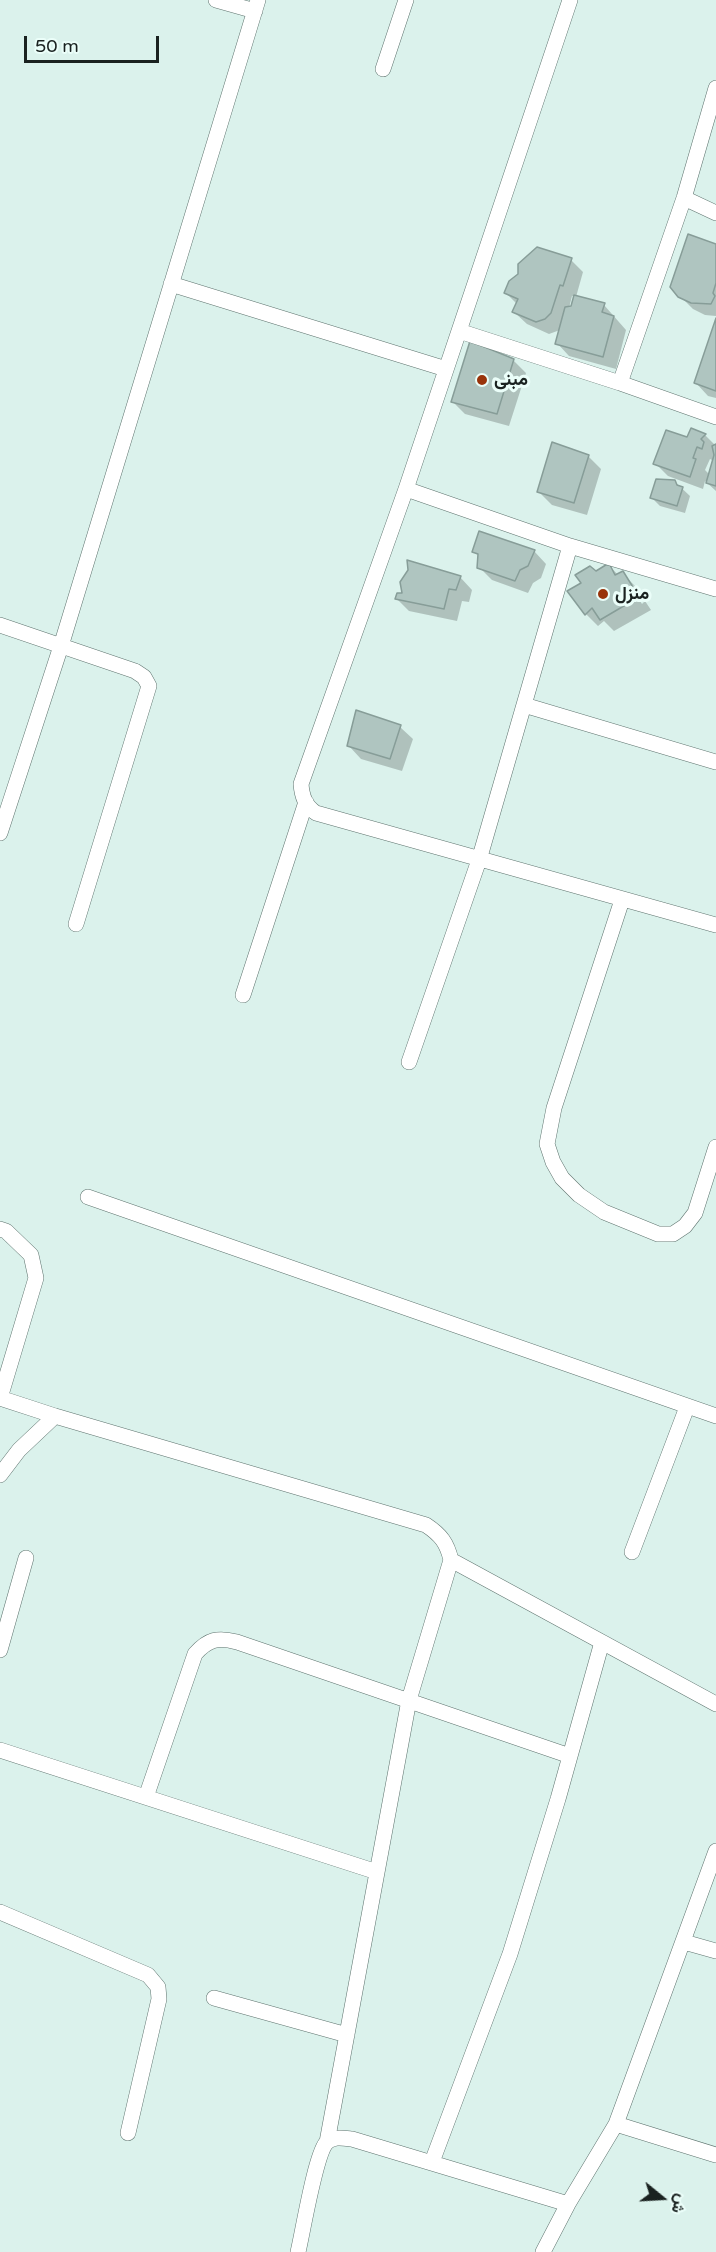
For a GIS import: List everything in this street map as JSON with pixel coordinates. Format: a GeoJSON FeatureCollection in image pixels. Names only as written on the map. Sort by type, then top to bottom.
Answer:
{"type":"FeatureCollection","features":[{"type":"Feature","properties":{"kind":"street"},"geometry":{"type":"LineString","coordinates":[[0,833],[61,646],[257,5],[216,0]]}},
{"type":"Feature","properties":{"kind":"street"},"geometry":{"type":"LineString","coordinates":[[383,69],[406,0]]}},
{"type":"Feature","properties":{"kind":"street"},"geometry":{"type":"LineString","coordinates":[[570,0],[406,489],[301,784],[302,794],[316,813],[716,925]]}},
{"type":"Feature","properties":{"kind":"street"},"geometry":{"type":"LineString","coordinates":[[620,383],[684,198],[716,88]]}},
{"type":"Feature","properties":{"kind":"street"},"geometry":{"type":"LineString","coordinates":[[684,198],[716,213]]}},
{"type":"Feature","properties":{"kind":"street"},"geometry":{"type":"LineString","coordinates":[[171,284],[447,369]]}},
{"type":"Feature","properties":{"kind":"street"},"geometry":{"type":"LineString","coordinates":[[459,331],[716,417]]}},
{"type":"Feature","properties":{"kind":"street"},"geometry":{"type":"LineString","coordinates":[[406,489],[570,546],[716,589]]}},
{"type":"Feature","properties":{"kind":"street"},"geometry":{"type":"LineString","coordinates":[[409,1062],[479,860],[570,546]]}},
{"type":"Feature","properties":{"kind":"street"},"geometry":{"type":"LineString","coordinates":[[0,626],[135,671],[144,677],[149,686],[76,924]]}},
{"type":"Feature","properties":{"kind":"street"},"geometry":{"type":"LineString","coordinates":[[524,705],[716,762]]}},
{"type":"Feature","properties":{"kind":"street"},"geometry":{"type":"LineString","coordinates":[[243,995],[306,802]]}},
{"type":"Feature","properties":{"kind":"street"},"geometry":{"type":"LineString","coordinates":[[622,900],[554,1108],[547,1144],[553,1162],[567,1184],[604,1212],[658,1234],[673,1234],[686,1226],[694,1213],[716,1146]]}},
{"type":"Feature","properties":{"kind":"street"},"geometry":{"type":"LineString","coordinates":[[88,1197],[716,1416]]}},
{"type":"Feature","properties":{"kind":"street"},"geometry":{"type":"LineString","coordinates":[[0,1229],[6,1231],[31,1255],[36,1278],[0,1398],[426,1525],[439,1533],[448,1547],[451,1560],[409,1700],[327,2142],[319,2159],[298,2252]]}},
{"type":"Feature","properties":{"kind":"street"},"geometry":{"type":"LineString","coordinates":[[632,1552],[687,1407]]}},
{"type":"Feature","properties":{"kind":"street"},"geometry":{"type":"LineString","coordinates":[[0,1475],[19,1449],[55,1416]]}},
{"type":"Feature","properties":{"kind":"street"},"geometry":{"type":"LineString","coordinates":[[0,1650],[26,1558]]}},
{"type":"Feature","properties":{"kind":"street"},"geometry":{"type":"LineString","coordinates":[[451,1560],[716,1704]]}},
{"type":"Feature","properties":{"kind":"street"},"geometry":{"type":"LineString","coordinates":[[146,1797],[195,1654],[203,1644],[213,1639],[224,1638],[237,1642],[570,1756]]}},
{"type":"Feature","properties":{"kind":"street"},"geometry":{"type":"LineString","coordinates":[[432,2163],[510,1954],[602,1642]]}},
{"type":"Feature","properties":{"kind":"street"},"geometry":{"type":"LineString","coordinates":[[0,1750],[377,1872]]}},
{"type":"Feature","properties":{"kind":"street"},"geometry":{"type":"LineString","coordinates":[[543,2252],[568,2204],[616,2124],[716,1851]]}},
{"type":"Feature","properties":{"kind":"street"},"geometry":{"type":"LineString","coordinates":[[0,1912],[148,1975],[158,1987],[159,1999],[128,2133]]}},
{"type":"Feature","properties":{"kind":"street"},"geometry":{"type":"LineString","coordinates":[[684,1942],[716,1951]]}},
{"type":"Feature","properties":{"kind":"street"},"geometry":{"type":"LineString","coordinates":[[214,1998],[347,2035]]}},
{"type":"Feature","properties":{"kind":"street"},"geometry":{"type":"LineString","coordinates":[[616,2124],[716,2155]]}},
{"type":"Feature","properties":{"kind":"street"},"geometry":{"type":"LineString","coordinates":[[327,2142],[334,2138],[343,2138],[568,2204]]}},
{"type":"Feature","properties":{"kind":"building"},"geometry":{"type":"Polygon","coordinates":[[[688,234],[716,244],[716,283],[713,293],[715,296],[711,304],[691,303],[678,297],[670,287],[688,234]]]}},
{"type":"Feature","properties":{"kind":"building"},"geometry":{"type":"Polygon","coordinates":[[[537,247],[572,258],[551,313],[545,319],[536,322],[512,312],[518,299],[504,293],[509,281],[518,274],[518,264],[537,247]]]}},
{"type":"Feature","properties":{"kind":"building"},"geometry":{"type":"Polygon","coordinates":[[[574,295],[605,303],[602,312],[614,316],[603,357],[555,344],[565,307],[571,306],[574,295]]]}},
{"type":"Feature","properties":{"kind":"building"},"geometry":{"type":"Polygon","coordinates":[[[716,318],[716,391],[694,383],[716,318]]]}},
{"type":"Feature","properties":{"kind":"building","name":"مبنى"},"geometry":{"type":"Polygon","coordinates":[[[470,341],[514,359],[497,414],[451,402],[470,341]]]}},
{"type":"Feature","properties":{"kind":"building"},"geometry":{"type":"Polygon","coordinates":[[[691,428],[706,434],[701,439],[704,442],[702,449],[697,447],[690,477],[653,464],[666,430],[687,437],[691,428]]]}},
{"type":"Feature","properties":{"kind":"building"},"geometry":{"type":"Polygon","coordinates":[[[552,442],[589,455],[574,503],[537,492],[552,442]]]}},
{"type":"Feature","properties":{"kind":"building"},"geometry":{"type":"Polygon","coordinates":[[[716,444],[716,486],[706,483],[714,455],[712,446],[716,444]]]}},
{"type":"Feature","properties":{"kind":"building"},"geometry":{"type":"Polygon","coordinates":[[[656,479],[675,480],[677,485],[683,487],[677,506],[650,498],[656,479]]]}},
{"type":"Feature","properties":{"kind":"building"},"geometry":{"type":"Polygon","coordinates":[[[479,531],[535,550],[528,566],[520,570],[515,581],[477,568],[478,554],[472,552],[479,531]]]}},
{"type":"Feature","properties":{"kind":"building"},"geometry":{"type":"Polygon","coordinates":[[[407,560],[461,576],[456,590],[449,589],[444,609],[395,599],[397,593],[402,593],[400,582],[408,570],[407,560]]]}},
{"type":"Feature","properties":{"kind":"building","name":"منزل"},"geometry":{"type":"Polygon","coordinates":[[[609,563],[615,575],[623,571],[639,597],[600,620],[592,608],[585,615],[567,591],[581,583],[575,575],[590,566],[596,571],[609,563]]]}},
{"type":"Feature","properties":{"kind":"building"},"geometry":{"type":"Polygon","coordinates":[[[356,710],[401,725],[390,759],[347,746],[356,710]]]}},
{"type":"Feature","properties":{"kind":"place","name":"مبنى"},"geometry":{"type":"Point","coordinates":[482,380]}},
{"type":"Feature","properties":{"kind":"place","name":"منزل"},"geometry":{"type":"Point","coordinates":[603,594]}}]}
